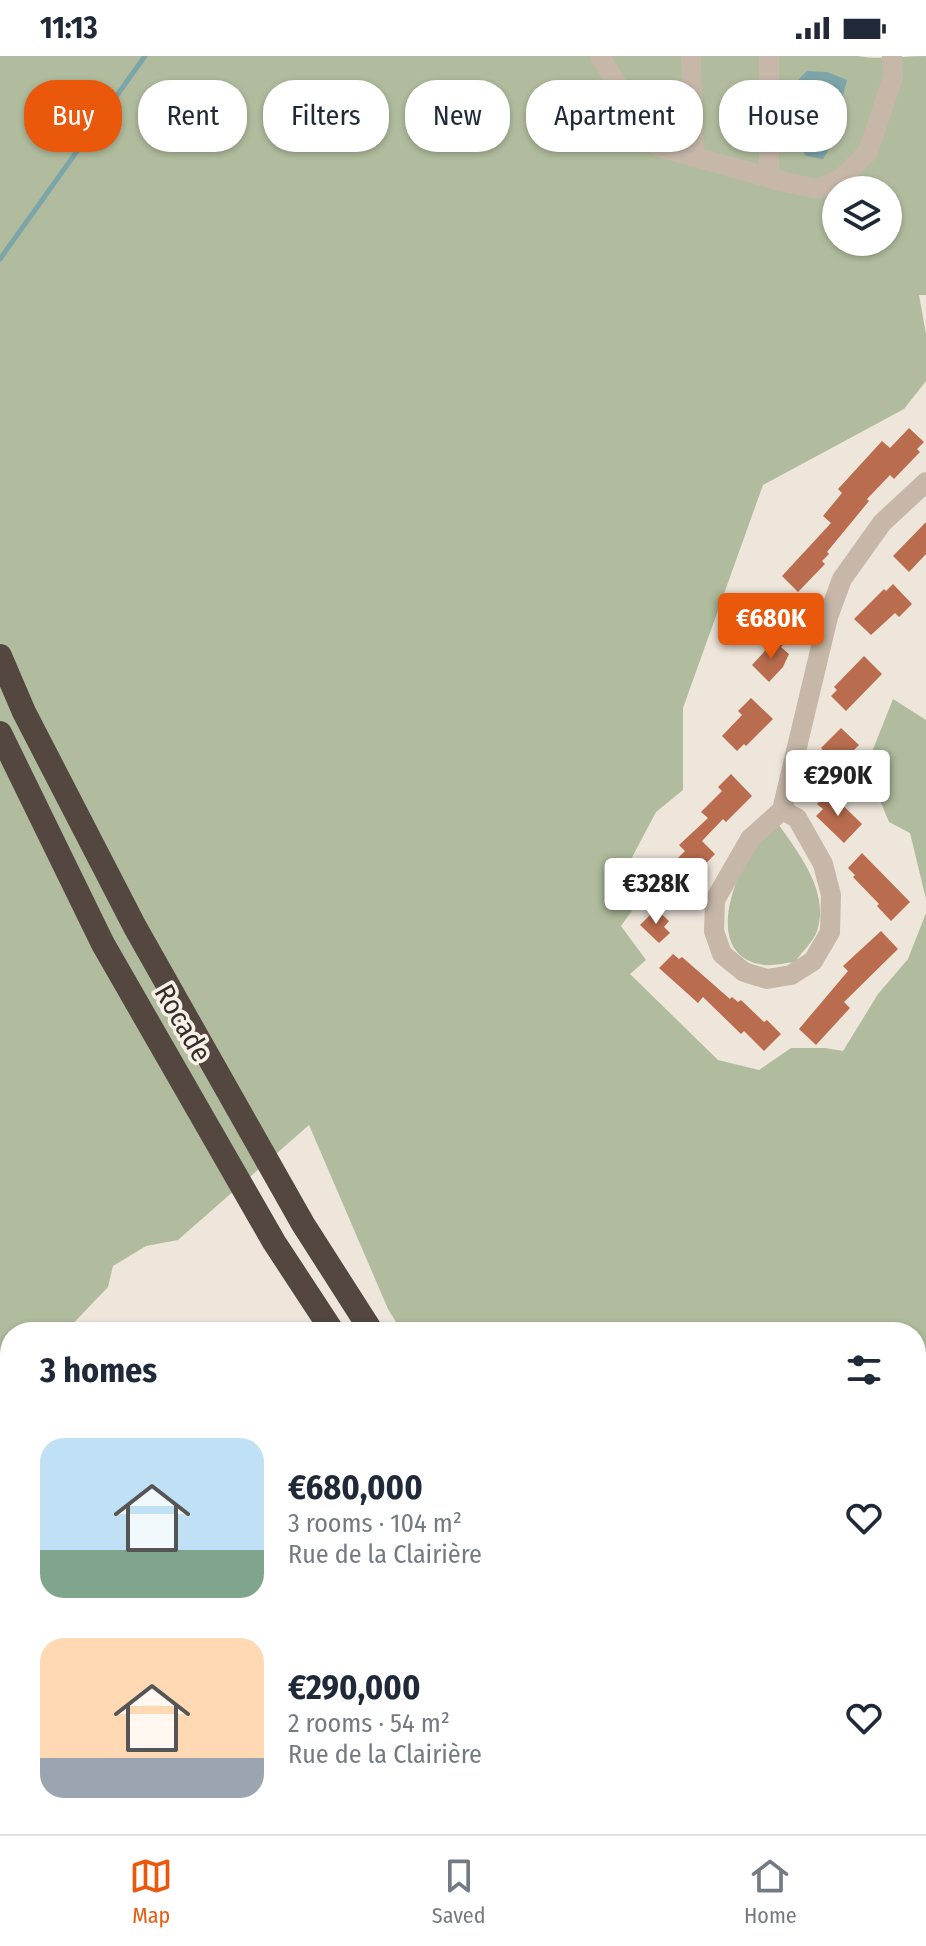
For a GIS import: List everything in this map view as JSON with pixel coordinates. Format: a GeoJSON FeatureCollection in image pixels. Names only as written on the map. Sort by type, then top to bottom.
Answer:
{"type":"FeatureCollection","features":[{"type":"Feature","properties":{"kind":"highway"},"geometry":{"type":"LineString","coordinates":[[0,656],[24,712],[135,927],[303,1224],[366,1322]]}},
{"type":"Feature","properties":{"kind":"highway","name":"Rocade"},"geometry":{"type":"LineString","coordinates":[[0,733],[103,944],[274,1242],[326,1322]]}},
{"type":"Feature","properties":{"kind":"street"},"geometry":{"type":"LineString","coordinates":[[600,56],[638,121],[659,147],[818,189],[842,178],[868,152],[893,77],[892,56]]}},
{"type":"Feature","properties":{"kind":"street"},"geometry":{"type":"LineString","coordinates":[[691,56],[694,157]]}},
{"type":"Feature","properties":{"kind":"street"},"geometry":{"type":"LineString","coordinates":[[769,56],[769,178]]}},
{"type":"Feature","properties":{"kind":"street"},"geometry":{"type":"LineString","coordinates":[[782,810],[797,818],[823,864],[831,895],[830,932],[813,961],[791,975],[767,979],[744,972],[722,954],[714,931],[715,900],[750,839],[782,810],[828,617],[842,579],[882,523],[926,482]]}},
{"type":"Feature","properties":{"kind":"green space"},"geometry":{"type":"Polygon","coordinates":[[[0,56],[926,56],[926,295],[919,295],[926,334],[926,381],[904,409],[763,485],[683,708],[683,790],[656,812],[621,878],[646,891],[621,926],[646,960],[630,974],[718,1060],[759,1070],[791,1048],[843,1051],[878,994],[908,959],[926,913],[926,1322],[396,1322],[309,1125],[178,1240],[146,1246],[113,1266],[108,1287],[75,1322],[0,1322],[0,56]]]}},
{"type":"Feature","properties":{"kind":"green space"},"geometry":{"type":"Polygon","coordinates":[[[893,699],[926,720],[926,899],[910,833],[889,822],[866,767],[893,699]]]}},
{"type":"Feature","properties":{"kind":"green space"},"geometry":{"type":"Polygon","coordinates":[[[779,825],[810,874],[816,888],[820,916],[815,935],[795,962],[764,965],[746,959],[734,948],[728,917],[731,899],[744,865],[755,848],[779,825]]]}},
{"type":"Feature","properties":{"kind":"water"},"geometry":{"type":"Polygon","coordinates":[[[807,71],[827,72],[847,80],[798,80],[807,71]]]}},
{"type":"Feature","properties":{"kind":"water"},"geometry":{"type":"Polygon","coordinates":[[[803,152],[827,152],[823,159],[806,156],[803,152]]]}},
{"type":"Feature","properties":{"kind":"building"},"geometry":{"type":"Polygon","coordinates":[[[909,428],[924,442],[917,449],[920,452],[894,479],[890,475],[867,499],[869,501],[827,552],[829,554],[822,561],[825,564],[798,592],[782,576],[831,523],[823,516],[842,493],[838,489],[882,441],[890,448],[909,428]]]}},
{"type":"Feature","properties":{"kind":"building"},"geometry":{"type":"Polygon","coordinates":[[[926,522],[926,554],[909,572],[893,556],[926,522]]]}},
{"type":"Feature","properties":{"kind":"building"},"geometry":{"type":"Polygon","coordinates":[[[893,584],[912,604],[899,617],[895,613],[871,635],[854,619],[893,584]]]}},
{"type":"Feature","properties":{"kind":"building"},"geometry":{"type":"Polygon","coordinates":[[[783,610],[797,624],[791,631],[794,633],[781,647],[763,630],[783,610]]]}},
{"type":"Feature","properties":{"kind":"building"},"geometry":{"type":"Polygon","coordinates":[[[774,641],[789,654],[783,667],[769,682],[752,665],[774,641]]]}},
{"type":"Feature","properties":{"kind":"building"},"geometry":{"type":"Polygon","coordinates":[[[864,656],[882,674],[846,711],[831,696],[837,690],[834,687],[864,656]]]}},
{"type":"Feature","properties":{"kind":"building"},"geometry":{"type":"Polygon","coordinates":[[[751,698],[773,719],[737,751],[722,736],[742,715],[738,711],[751,698]]]}},
{"type":"Feature","properties":{"kind":"building"},"geometry":{"type":"Polygon","coordinates":[[[841,728],[859,745],[832,772],[818,757],[824,751],[821,748],[841,728]]]}},
{"type":"Feature","properties":{"kind":"building"},"geometry":{"type":"Polygon","coordinates":[[[731,774],[752,796],[702,841],[715,854],[686,884],[683,882],[677,888],[662,874],[685,851],[679,845],[708,818],[701,812],[722,791],[718,787],[731,774]]]}},
{"type":"Feature","properties":{"kind":"building"},"geometry":{"type":"Polygon","coordinates":[[[829,792],[862,824],[844,843],[816,816],[823,809],[817,804],[829,792]]]}},
{"type":"Feature","properties":{"kind":"building"},"geometry":{"type":"Polygon","coordinates":[[[862,853],[910,902],[891,921],[848,868],[862,853]]]}},
{"type":"Feature","properties":{"kind":"building"},"geometry":{"type":"Polygon","coordinates":[[[656,909],[669,921],[664,927],[670,933],[659,943],[640,925],[656,909]]]}},
{"type":"Feature","properties":{"kind":"building"},"geometry":{"type":"Polygon","coordinates":[[[881,931],[898,949],[844,1002],[850,1008],[816,1045],[799,1029],[848,971],[843,966],[881,931]]]}},
{"type":"Feature","properties":{"kind":"building"},"geometry":{"type":"Polygon","coordinates":[[[673,954],[679,959],[682,957],[730,999],[741,1000],[781,1034],[764,1051],[744,1031],[741,1034],[703,997],[698,1003],[659,968],[673,954]]]}},
{"type":"Feature","properties":{"kind":"waterway"},"geometry":{"type":"LineString","coordinates":[[0,259],[145,56]]}}]}
